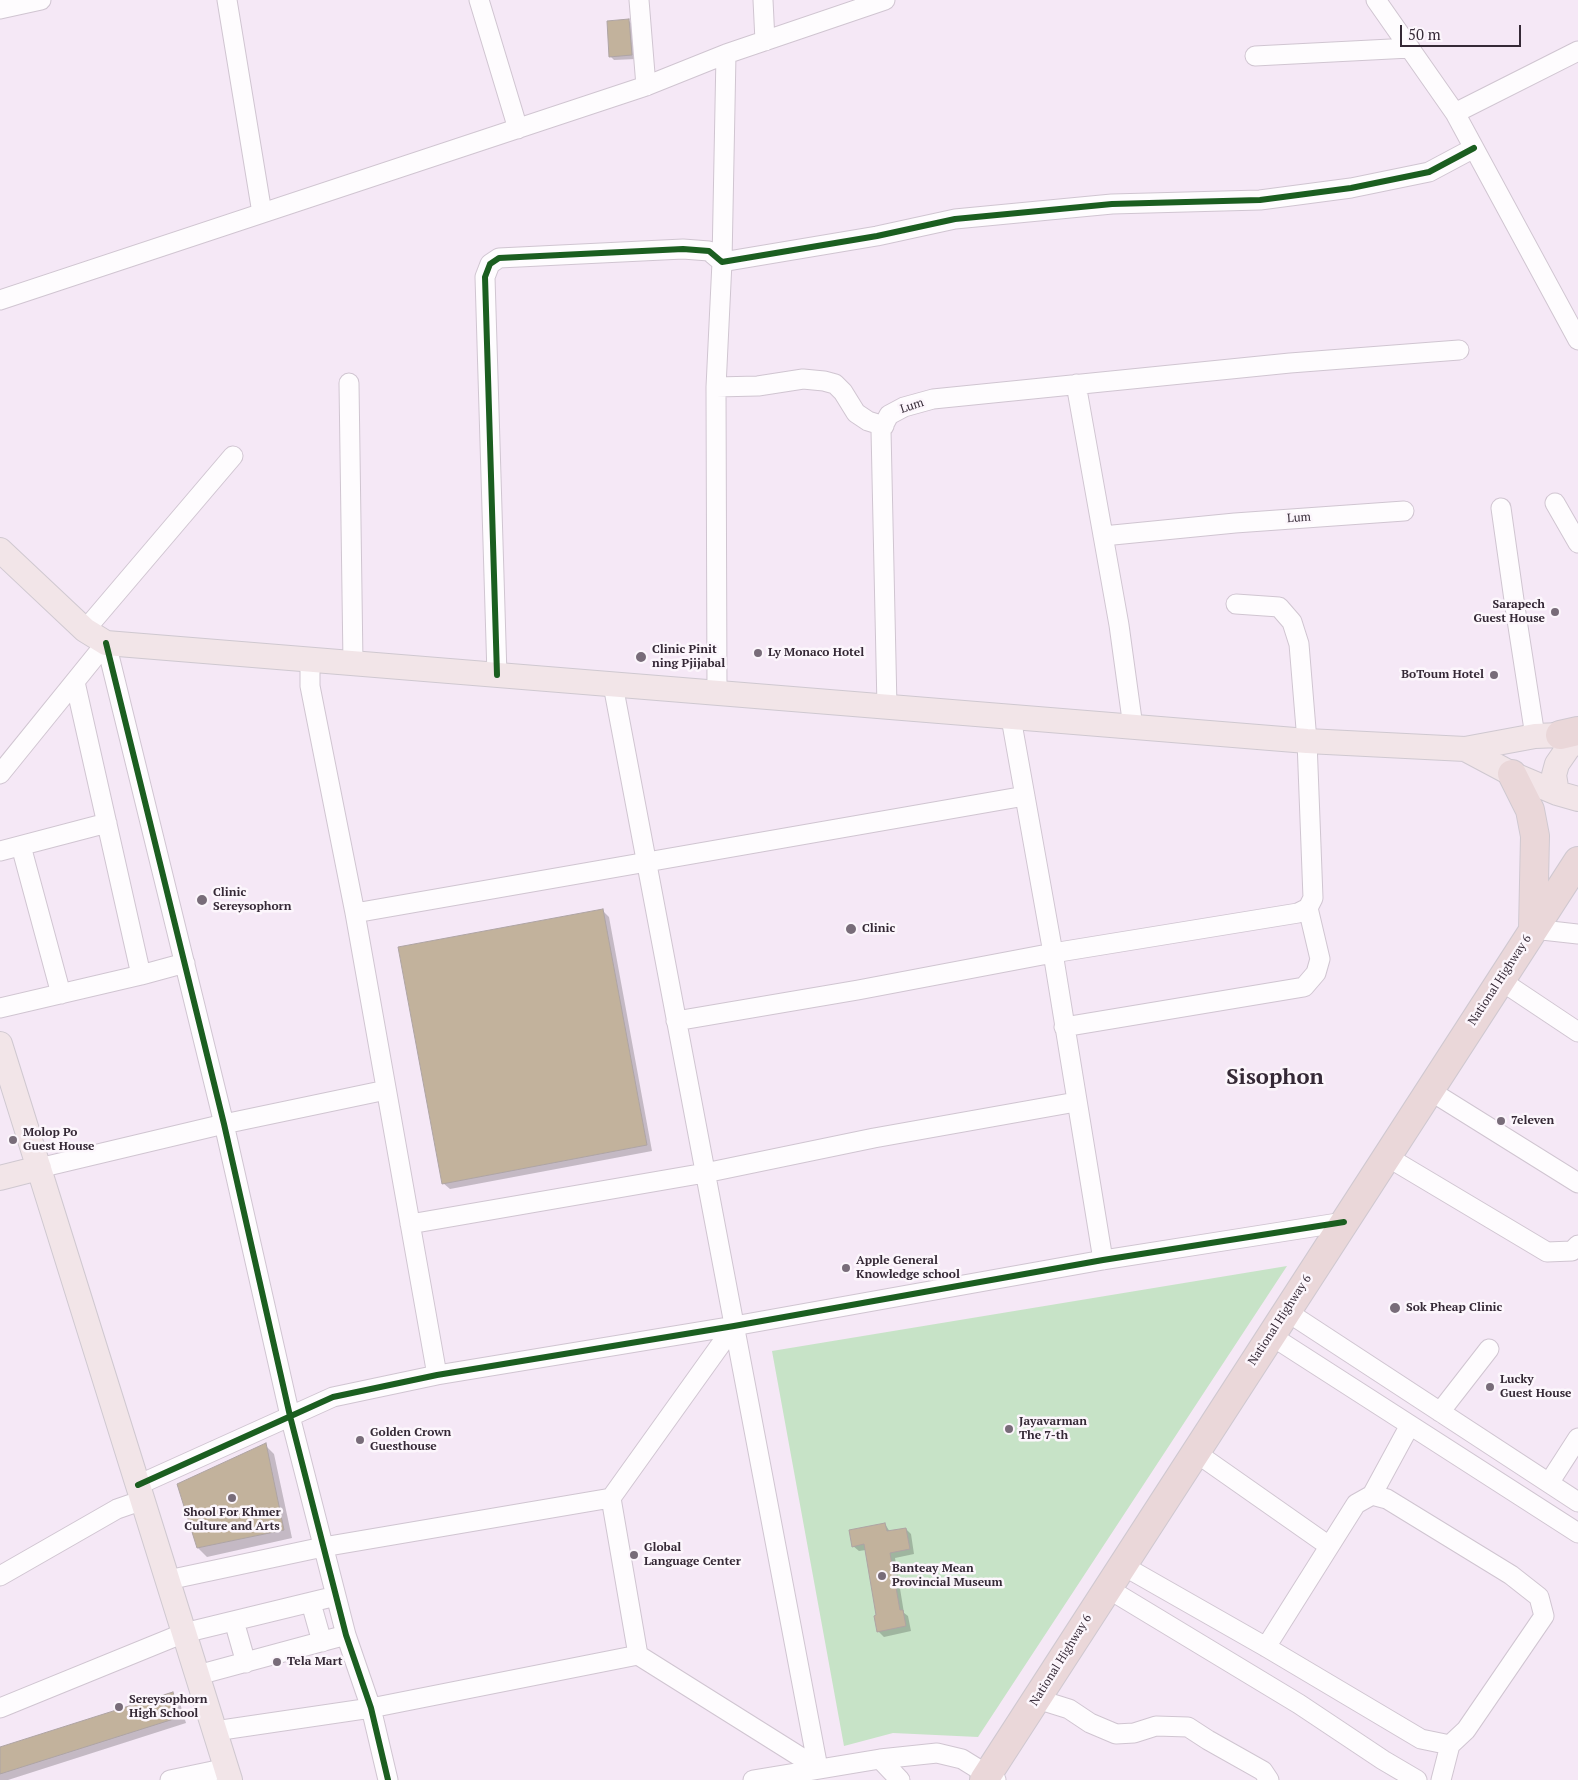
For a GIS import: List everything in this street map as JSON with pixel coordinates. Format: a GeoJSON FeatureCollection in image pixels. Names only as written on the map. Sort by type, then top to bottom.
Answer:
{"type":"FeatureCollection","features":[{"type":"Feature","properties":{"kind":"highway"},"geometry":{"type":"LineString","coordinates":[[1512,774],[1530,810],[1535,836],[1532,929]]}},
{"type":"Feature","properties":{"kind":"highway","name":"National Highway 6"},"geometry":{"type":"LineString","coordinates":[[989,1778],[1107,1588],[1532,929],[1578,861]]}},
{"type":"Feature","properties":{"kind":"main road"},"geometry":{"type":"LineString","coordinates":[[0,550],[85,630],[106,643],[613,686],[1307,741],[1465,749],[1566,736],[1568,748],[1557,764],[1554,775],[1568,796]]}},
{"type":"Feature","properties":{"kind":"main road"},"geometry":{"type":"LineString","coordinates":[[1465,749],[1512,774],[1568,796]]}},
{"type":"Feature","properties":{"kind":"main road"},"geometry":{"type":"LineString","coordinates":[[0,1044],[228,1774]]}},
{"type":"Feature","properties":{"kind":"main road"},"geometry":{"type":"LineString","coordinates":[[0,1178],[39,1168]]}},
{"type":"Feature","properties":{"kind":"street"},"geometry":{"type":"LineString","coordinates":[[0,9],[41,0]]}},
{"type":"Feature","properties":{"kind":"street"},"geometry":{"type":"LineString","coordinates":[[227,0],[262,214]]}},
{"type":"Feature","properties":{"kind":"street"},"geometry":{"type":"LineString","coordinates":[[479,0],[518,129]]}},
{"type":"Feature","properties":{"kind":"street"},"geometry":{"type":"LineString","coordinates":[[640,0],[646,86]]}},
{"type":"Feature","properties":{"kind":"street"},"geometry":{"type":"LineString","coordinates":[[763,0],[765,40]]}},
{"type":"Feature","properties":{"kind":"street"},"geometry":{"type":"LineString","coordinates":[[0,300],[646,86],[726,54],[885,0]]}},
{"type":"Feature","properties":{"kind":"street"},"geometry":{"type":"LineString","coordinates":[[1376,0],[1455,113],[1578,340]]}},
{"type":"Feature","properties":{"kind":"street"},"geometry":{"type":"LineString","coordinates":[[1255,56],[1410,48]]}},
{"type":"Feature","properties":{"kind":"street"},"geometry":{"type":"LineString","coordinates":[[1455,113],[1578,51]]}},
{"type":"Feature","properties":{"kind":"street"},"geometry":{"type":"LineString","coordinates":[[718,693],[716,387],[722,262],[726,54]]}},
{"type":"Feature","properties":{"kind":"street"},"geometry":{"type":"LineString","coordinates":[[497,675],[485,277],[490,264],[499,258],[683,249],[709,251],[722,262],[877,236],[955,219],[1112,204],[1260,200],[1351,188],[1429,172],[1474,148]]}},
{"type":"Feature","properties":{"kind":"street","name":"Lum"},"geometry":{"type":"LineString","coordinates":[[884,426],[889,415],[904,407],[933,399],[1290,363],[1459,350]]}},
{"type":"Feature","properties":{"kind":"street"},"geometry":{"type":"LineString","coordinates":[[716,387],[758,386],[803,379],[824,381],[835,384],[856,413],[868,421],[884,426],[881,430],[887,707]]}},
{"type":"Feature","properties":{"kind":"street"},"geometry":{"type":"LineString","coordinates":[[349,383],[353,663]]}},
{"type":"Feature","properties":{"kind":"street"},"geometry":{"type":"LineString","coordinates":[[1076,384],[1119,626],[1133,727]]}},
{"type":"Feature","properties":{"kind":"street"},"geometry":{"type":"LineString","coordinates":[[85,630],[233,456]]}},
{"type":"Feature","properties":{"kind":"street"},"geometry":{"type":"LineString","coordinates":[[1555,503],[1578,543]]}},
{"type":"Feature","properties":{"kind":"street"},"geometry":{"type":"LineString","coordinates":[[1502,508],[1515,607],[1566,736]]}},
{"type":"Feature","properties":{"kind":"street","name":"Lum"},"geometry":{"type":"LineString","coordinates":[[1103,536],[1236,523],[1404,511]]}},
{"type":"Feature","properties":{"kind":"street"},"geometry":{"type":"LineString","coordinates":[[1064,1027],[1304,986],[1316,973],[1320,959],[1308,908],[1312,898],[1307,741],[1299,644],[1292,622],[1279,607],[1236,604]]}},
{"type":"Feature","properties":{"kind":"street"},"geometry":{"type":"LineString","coordinates":[[0,774],[106,643]]}},
{"type":"Feature","properties":{"kind":"street"},"geometry":{"type":"LineString","coordinates":[[106,643],[224,1124],[290,1416],[346,1636],[371,1708],[388,1780]]}},
{"type":"Feature","properties":{"kind":"street"},"geometry":{"type":"LineString","coordinates":[[310,660],[310,686],[355,912],[437,1375]]}},
{"type":"Feature","properties":{"kind":"street"},"geometry":{"type":"LineString","coordinates":[[75,682],[141,975]]}},
{"type":"Feature","properties":{"kind":"street"},"geometry":{"type":"LineString","coordinates":[[613,686],[818,1768]]}},
{"type":"Feature","properties":{"kind":"street"},"geometry":{"type":"LineString","coordinates":[[1011,718],[1053,954],[1103,1260]]}},
{"type":"Feature","properties":{"kind":"street"},"geometry":{"type":"LineString","coordinates":[[355,912],[1024,796]]}},
{"type":"Feature","properties":{"kind":"street"},"geometry":{"type":"LineString","coordinates":[[0,851],[107,823]]}},
{"type":"Feature","properties":{"kind":"street"},"geometry":{"type":"LineString","coordinates":[[21,846],[60,994]]}},
{"type":"Feature","properties":{"kind":"street"},"geometry":{"type":"LineString","coordinates":[[676,1021],[848,992],[1053,954],[1298,913],[1308,908]]}},
{"type":"Feature","properties":{"kind":"street"},"geometry":{"type":"LineString","coordinates":[[1532,929],[1578,934]]}},
{"type":"Feature","properties":{"kind":"street"},"geometry":{"type":"LineString","coordinates":[[0,1008],[185,963]]}},
{"type":"Feature","properties":{"kind":"street"},"geometry":{"type":"LineString","coordinates":[[1500,980],[1578,1032]]}},
{"type":"Feature","properties":{"kind":"street"},"geometry":{"type":"LineString","coordinates":[[39,1168],[224,1124],[386,1090]]}},
{"type":"Feature","properties":{"kind":"street"},"geometry":{"type":"LineString","coordinates":[[1429,1090],[1578,1183]]}},
{"type":"Feature","properties":{"kind":"street"},"geometry":{"type":"LineString","coordinates":[[410,1224],[705,1173],[874,1138],[1076,1102]]}},
{"type":"Feature","properties":{"kind":"street"},"geometry":{"type":"LineString","coordinates":[[1386,1156],[1547,1252],[1572,1252],[1578,1245]]}},
{"type":"Feature","properties":{"kind":"street"},"geometry":{"type":"LineString","coordinates":[[0,1576],[117,1509],[140,1492],[290,1416],[333,1397],[437,1375],[734,1326],[1103,1260],[1344,1222]]}},
{"type":"Feature","properties":{"kind":"street"},"geometry":{"type":"LineString","coordinates":[[1286,1311],[1578,1502]]}},
{"type":"Feature","properties":{"kind":"street"},"geometry":{"type":"LineString","coordinates":[[168,1580],[323,1547],[611,1498],[734,1326]]}},
{"type":"Feature","properties":{"kind":"street"},"geometry":{"type":"LineString","coordinates":[[1270,1335],[1578,1533]]}},
{"type":"Feature","properties":{"kind":"street"},"geometry":{"type":"LineString","coordinates":[[1440,1412],[1488,1349]]}},
{"type":"Feature","properties":{"kind":"street"},"geometry":{"type":"LineString","coordinates":[[1266,1647],[1356,1504],[1372,1495],[1410,1425]]}},
{"type":"Feature","properties":{"kind":"street"},"geometry":{"type":"LineString","coordinates":[[1549,1483],[1578,1438]]}},
{"type":"Feature","properties":{"kind":"street"},"geometry":{"type":"LineString","coordinates":[[1195,1452],[1329,1546]]}},
{"type":"Feature","properties":{"kind":"street"},"geometry":{"type":"LineString","coordinates":[[1372,1495],[1387,1500],[1503,1570],[1539,1597],[1544,1616],[1466,1730],[1450,1745],[1441,1780]]}},
{"type":"Feature","properties":{"kind":"street"},"geometry":{"type":"LineString","coordinates":[[611,1498],[638,1654]]}},
{"type":"Feature","properties":{"kind":"street"},"geometry":{"type":"LineString","coordinates":[[1122,1565],[1422,1739],[1450,1745]]}},
{"type":"Feature","properties":{"kind":"street"},"geometry":{"type":"LineString","coordinates":[[1107,1588],[1299,1704],[1382,1760],[1417,1780]]}},
{"type":"Feature","properties":{"kind":"street"},"geometry":{"type":"LineString","coordinates":[[0,1708],[184,1632],[336,1596]]}},
{"type":"Feature","properties":{"kind":"street"},"geometry":{"type":"LineString","coordinates":[[311,1603],[322,1642]]}},
{"type":"Feature","properties":{"kind":"street"},"geometry":{"type":"LineString","coordinates":[[234,1621],[246,1662]]}},
{"type":"Feature","properties":{"kind":"street"},"geometry":{"type":"LineString","coordinates":[[198,1675],[346,1636]]}},
{"type":"Feature","properties":{"kind":"street"},"geometry":{"type":"LineString","coordinates":[[215,1731],[371,1708],[638,1654],[818,1768]]}},
{"type":"Feature","properties":{"kind":"street"},"geometry":{"type":"LineString","coordinates":[[1037,1699],[1069,1709],[1090,1723],[1116,1734],[1134,1733],[1156,1726],[1188,1727],[1263,1771],[1270,1780]]}},
{"type":"Feature","properties":{"kind":"street"},"geometry":{"type":"LineString","coordinates":[[753,1780],[818,1768],[937,1753],[962,1759],[989,1778]]}},
{"type":"Feature","properties":{"kind":"street"},"geometry":{"type":"LineString","coordinates":[[880,1759],[900,1780]]}},
{"type":"Feature","properties":{"kind":"street"},"geometry":{"type":"LineString","coordinates":[[170,1780],[228,1774]]}},
{"type":"Feature","properties":{"kind":"green space"},"geometry":{"type":"Polygon","coordinates":[[[1287,1266],[978,1737],[893,1733],[844,1746],[772,1351],[1287,1266]]]}},
{"type":"Feature","properties":{"kind":"building"},"geometry":{"type":"Polygon","coordinates":[[[629,19],[632,55],[609,57],[607,21],[629,19]]]}},
{"type":"Feature","properties":{"kind":"building"},"geometry":{"type":"Polygon","coordinates":[[[603,909],[647,1145],[442,1184],[398,947],[603,909]]]}},
{"type":"Feature","properties":{"kind":"building"},"geometry":{"type":"Polygon","coordinates":[[[266,1443],[284,1530],[197,1548],[177,1484],[266,1443]]]}},
{"type":"Feature","properties":{"kind":"building"},"geometry":{"type":"Polygon","coordinates":[[[885,1523],[887,1531],[906,1528],[910,1549],[890,1553],[900,1610],[903,1610],[906,1626],[877,1632],[864,1544],[852,1547],[849,1530],[885,1523]]]}},
{"type":"Feature","properties":{"kind":"building"},"geometry":{"type":"Polygon","coordinates":[[[173,1692],[180,1717],[0,1774],[0,1747],[173,1692]]]}},
{"type":"Feature","properties":{"kind":"cycle path"},"geometry":{"type":"LineString","coordinates":[[497,675],[485,277],[490,264],[499,258],[683,249],[709,251],[722,262],[877,236],[955,219],[1112,204],[1260,200],[1351,188],[1429,172],[1474,148]]}},
{"type":"Feature","properties":{"kind":"cycle path"},"geometry":{"type":"LineString","coordinates":[[106,643],[224,1124],[290,1416],[346,1635],[371,1708],[388,1780]]}},
{"type":"Feature","properties":{"kind":"cycle path"},"geometry":{"type":"LineString","coordinates":[[138,1485],[333,1397],[437,1375],[734,1326],[1103,1260],[1344,1222]]}},
{"type":"Feature","properties":{"kind":"place","name":"Sarapech Guest House"},"geometry":{"type":"Point","coordinates":[1555,612]}},
{"type":"Feature","properties":{"kind":"place","name":"Ly Monaco Hotel"},"geometry":{"type":"Point","coordinates":[758,653]}},
{"type":"Feature","properties":{"kind":"place","name":"Clinic Pinit ning Pjijabal"},"geometry":{"type":"Point","coordinates":[641,657]}},
{"type":"Feature","properties":{"kind":"place","name":"BoToum Hotel"},"geometry":{"type":"Point","coordinates":[1494,675]}},
{"type":"Feature","properties":{"kind":"place","name":"Clinic Sereysophorn"},"geometry":{"type":"Point","coordinates":[202,900]}},
{"type":"Feature","properties":{"kind":"place","name":"Clinic"},"geometry":{"type":"Point","coordinates":[851,929]}},
{"type":"Feature","properties":{"kind":"place","name":"7eleven"},"geometry":{"type":"Point","coordinates":[1501,1121]}},
{"type":"Feature","properties":{"kind":"place","name":"Molop Po Guest House"},"geometry":{"type":"Point","coordinates":[13,1140]}},
{"type":"Feature","properties":{"kind":"place","name":"Apple General Knowledge school"},"geometry":{"type":"Point","coordinates":[846,1268]}},
{"type":"Feature","properties":{"kind":"place","name":"Sok Pheap Clinic"},"geometry":{"type":"Point","coordinates":[1395,1308]}},
{"type":"Feature","properties":{"kind":"place","name":"Lucky Guest House"},"geometry":{"type":"Point","coordinates":[1490,1387]}},
{"type":"Feature","properties":{"kind":"place","name":"Jayavarman The 7-th"},"geometry":{"type":"Point","coordinates":[1009,1429]}},
{"type":"Feature","properties":{"kind":"place","name":"Golden Crown Guesthouse"},"geometry":{"type":"Point","coordinates":[360,1440]}},
{"type":"Feature","properties":{"kind":"place","name":"Shool For Khmer Culture and Arts"},"geometry":{"type":"Point","coordinates":[232,1498]}},
{"type":"Feature","properties":{"kind":"place","name":"Global Language Center"},"geometry":{"type":"Point","coordinates":[634,1555]}},
{"type":"Feature","properties":{"kind":"place","name":"Banteay Mean Provincial Museum"},"geometry":{"type":"Point","coordinates":[882,1576]}},
{"type":"Feature","properties":{"kind":"place","name":"Tela Mart"},"geometry":{"type":"Point","coordinates":[277,1662]}},
{"type":"Feature","properties":{"kind":"place","name":"Sereysophorn High School"},"geometry":{"type":"Point","coordinates":[119,1707]}},
{"type":"Feature","properties":{"kind":"district","name":"Sisophon"},"geometry":{"type":"Point","coordinates":[1275,1078]}}]}
